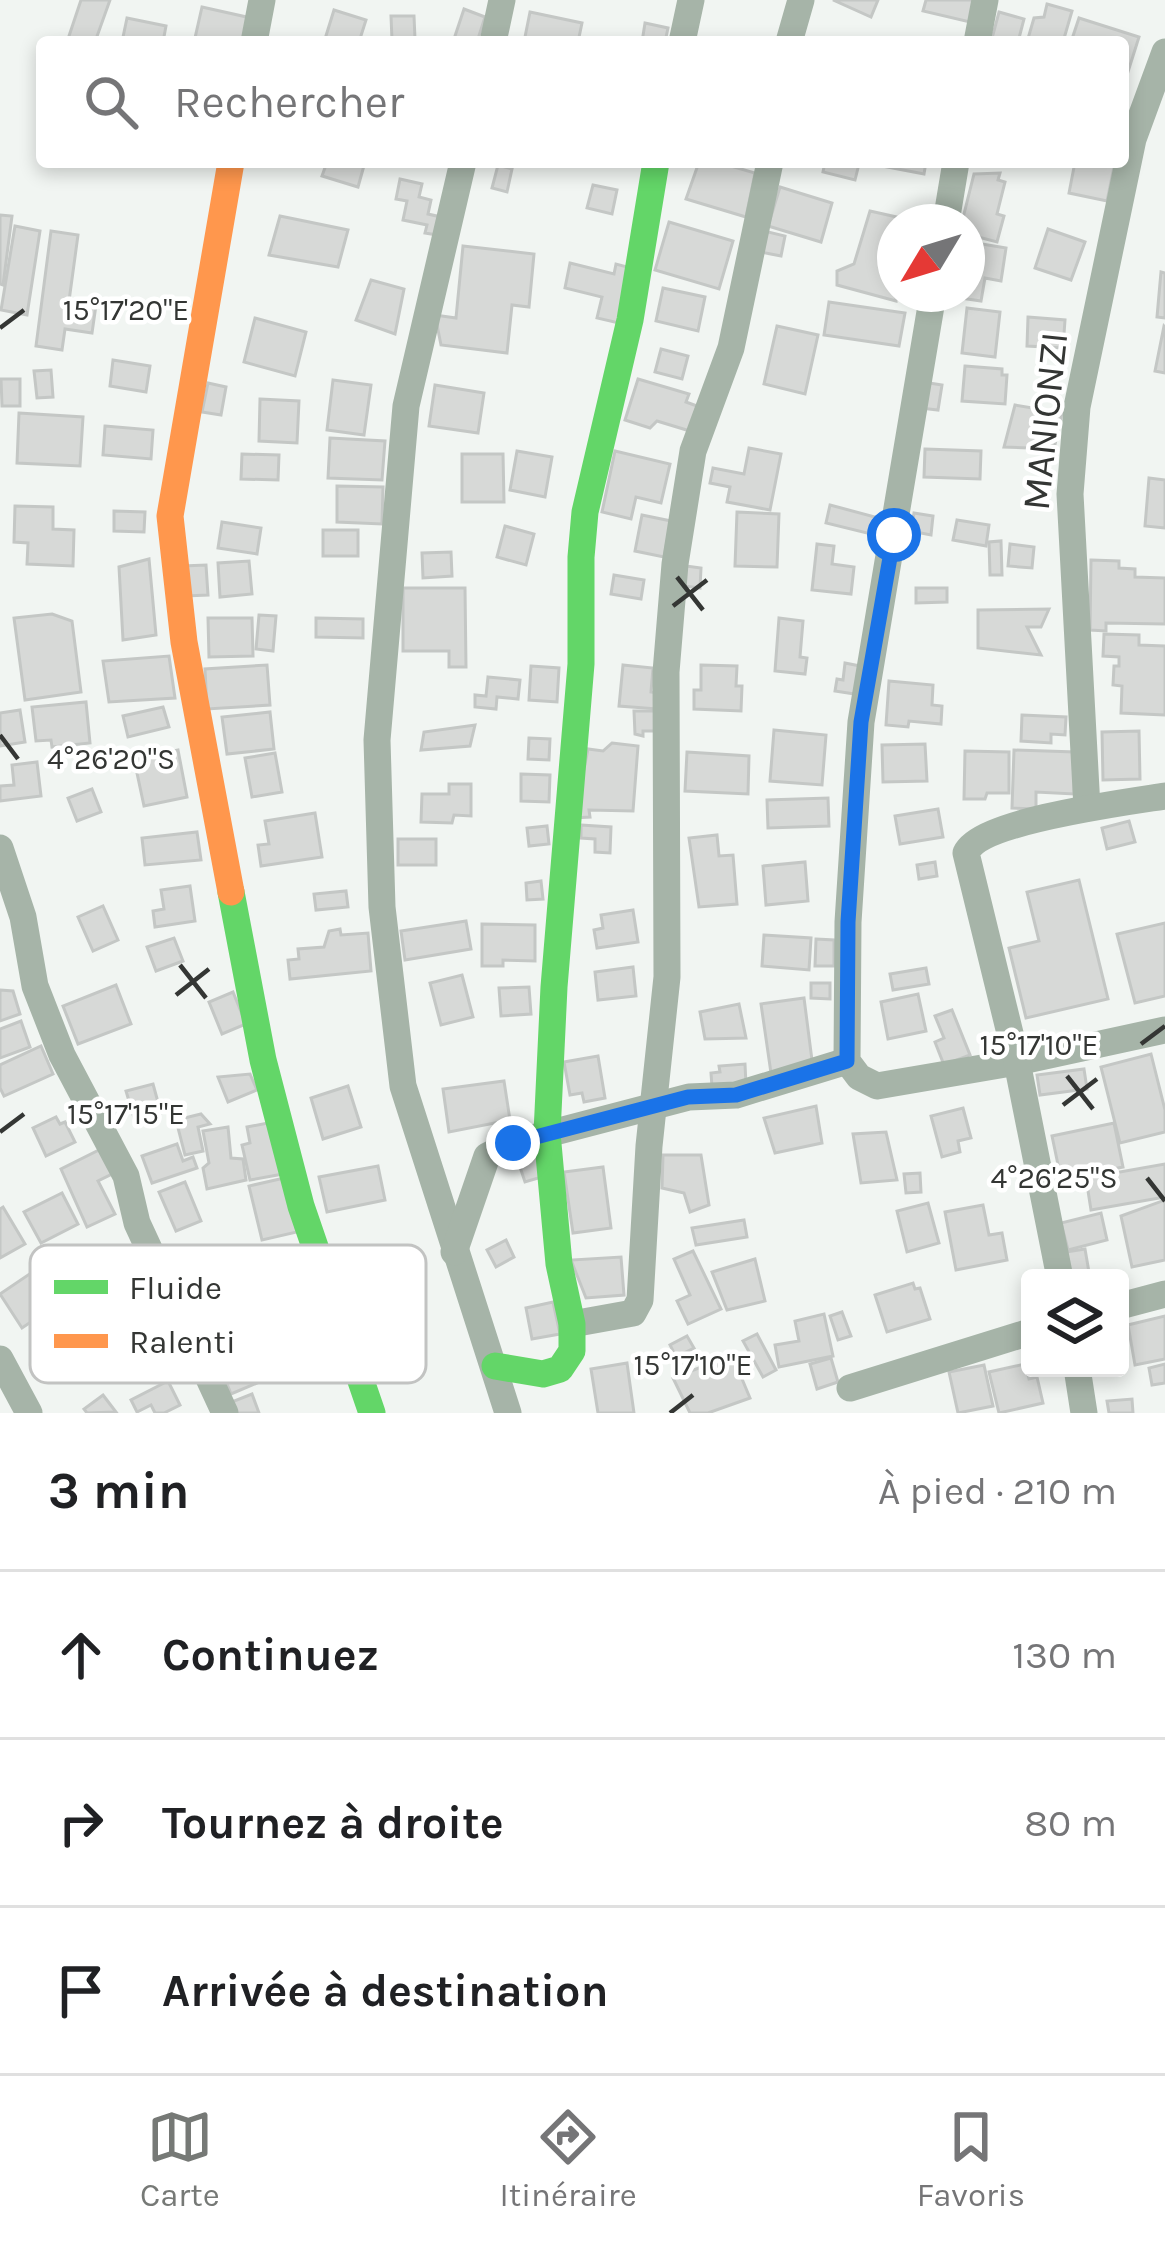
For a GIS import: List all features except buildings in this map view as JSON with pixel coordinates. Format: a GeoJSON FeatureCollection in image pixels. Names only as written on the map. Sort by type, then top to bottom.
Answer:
{"type":"FeatureCollection","features":[{"type":"Feature","properties":{"kind":"street"},"geometry":{"type":"LineString","coordinates":[[255,36],[262,0]]}},
{"type":"Feature","properties":{"kind":"street"},"geometry":{"type":"LineString","coordinates":[[494,36],[502,0]]}},
{"type":"Feature","properties":{"kind":"street"},"geometry":{"type":"LineString","coordinates":[[683,36],[691,0]]}},
{"type":"Feature","properties":{"kind":"street"},"geometry":{"type":"LineString","coordinates":[[791,36],[801,0]]}},
{"type":"Feature","properties":{"kind":"street"},"geometry":{"type":"LineString","coordinates":[[978,36],[985,0]]}},
{"type":"Feature","properties":{"kind":"street","name":"MANIONZI"},"geometry":{"type":"LineString","coordinates":[[1129,158],[1165,52]]}},
{"type":"Feature","properties":{"kind":"street"},"geometry":{"type":"LineString","coordinates":[[230,168],[170,516],[184,642],[263,1060],[314,1245]]}},
{"type":"Feature","properties":{"kind":"street"},"geometry":{"type":"LineString","coordinates":[[462,168],[406,406],[377,740],[382,907],[403,1086],[508,1413]]}},
{"type":"Feature","properties":{"kind":"street"},"geometry":{"type":"LineString","coordinates":[[495,1366],[543,1375],[560,1369],[572,1351],[547,1133],[581,664],[581,557],[585,512],[630,320],[655,168]]}},
{"type":"Feature","properties":{"kind":"street"},"geometry":{"type":"LineString","coordinates":[[572,1324],[621,1318],[633,1313],[640,1300],[667,977],[666,673],[675,564],[693,451],[731,348],[769,168]]}},
{"type":"Feature","properties":{"kind":"street"},"geometry":{"type":"LineString","coordinates":[[949,204],[955,168]]}},
{"type":"Feature","properties":{"kind":"street","name":"MANIONZI"},"geometry":{"type":"LineString","coordinates":[[1087,808],[1070,494],[1077,407],[1127,168]]}},
{"type":"Feature","properties":{"kind":"street"},"geometry":{"type":"LineString","coordinates":[[930,312],[861,722],[848,922],[847,1061],[859,1077],[877,1087],[1165,1030]]}},
{"type":"Feature","properties":{"kind":"street"},"geometry":{"type":"LineString","coordinates":[[1058,1269],[1017,1062],[966,853],[971,842],[987,833],[1087,808],[1165,796]]}},
{"type":"Feature","properties":{"kind":"street"},"geometry":{"type":"LineString","coordinates":[[0,848],[23,916],[35,986],[62,1055],[126,1176],[136,1223],[146,1245]]}},
{"type":"Feature","properties":{"kind":"street"},"geometry":{"type":"LineString","coordinates":[[454,1252],[487,1156],[547,1133],[688,1097],[736,1095],[847,1061]]}},
{"type":"Feature","properties":{"kind":"street"},"geometry":{"type":"LineString","coordinates":[[1129,1304],[1165,1294]]}},
{"type":"Feature","properties":{"kind":"street"},"geometry":{"type":"LineString","coordinates":[[850,1388],[1021,1335]]}},
{"type":"Feature","properties":{"kind":"street"},"geometry":{"type":"LineString","coordinates":[[0,1359],[29,1413]]}},
{"type":"Feature","properties":{"kind":"street"},"geometry":{"type":"LineString","coordinates":[[1078,1377],[1084,1413]]}},
{"type":"Feature","properties":{"kind":"street"},"geometry":{"type":"LineString","coordinates":[[212,1383],[226,1413]]}},
{"type":"Feature","properties":{"kind":"street"},"geometry":{"type":"LineString","coordinates":[[362,1383],[372,1413]]}},
{"type":"Feature","properties":{"kind":"traffic: fast"},"geometry":{"type":"LineString","coordinates":[[495,1366],[543,1374],[560,1369],[572,1351],[547,1133],[581,664],[581,557],[585,512],[630,320],[655,168]]}},
{"type":"Feature","properties":{"kind":"traffic: fast"},"geometry":{"type":"LineString","coordinates":[[231,892],[263,1060],[314,1245]]}},
{"type":"Feature","properties":{"kind":"traffic: fast"},"geometry":{"type":"LineString","coordinates":[[362,1383],[372,1413]]}},
{"type":"Feature","properties":{"kind":"traffic: slow"},"geometry":{"type":"LineString","coordinates":[[230,168],[170,516],[184,642],[231,892]]}},
{"type":"Feature","properties":{"kind":"route"},"geometry":{"type":"LineString","coordinates":[[513,1143],[688,1097],[736,1095],[847,1061],[848,922],[861,722],[894,535]]}}]}
